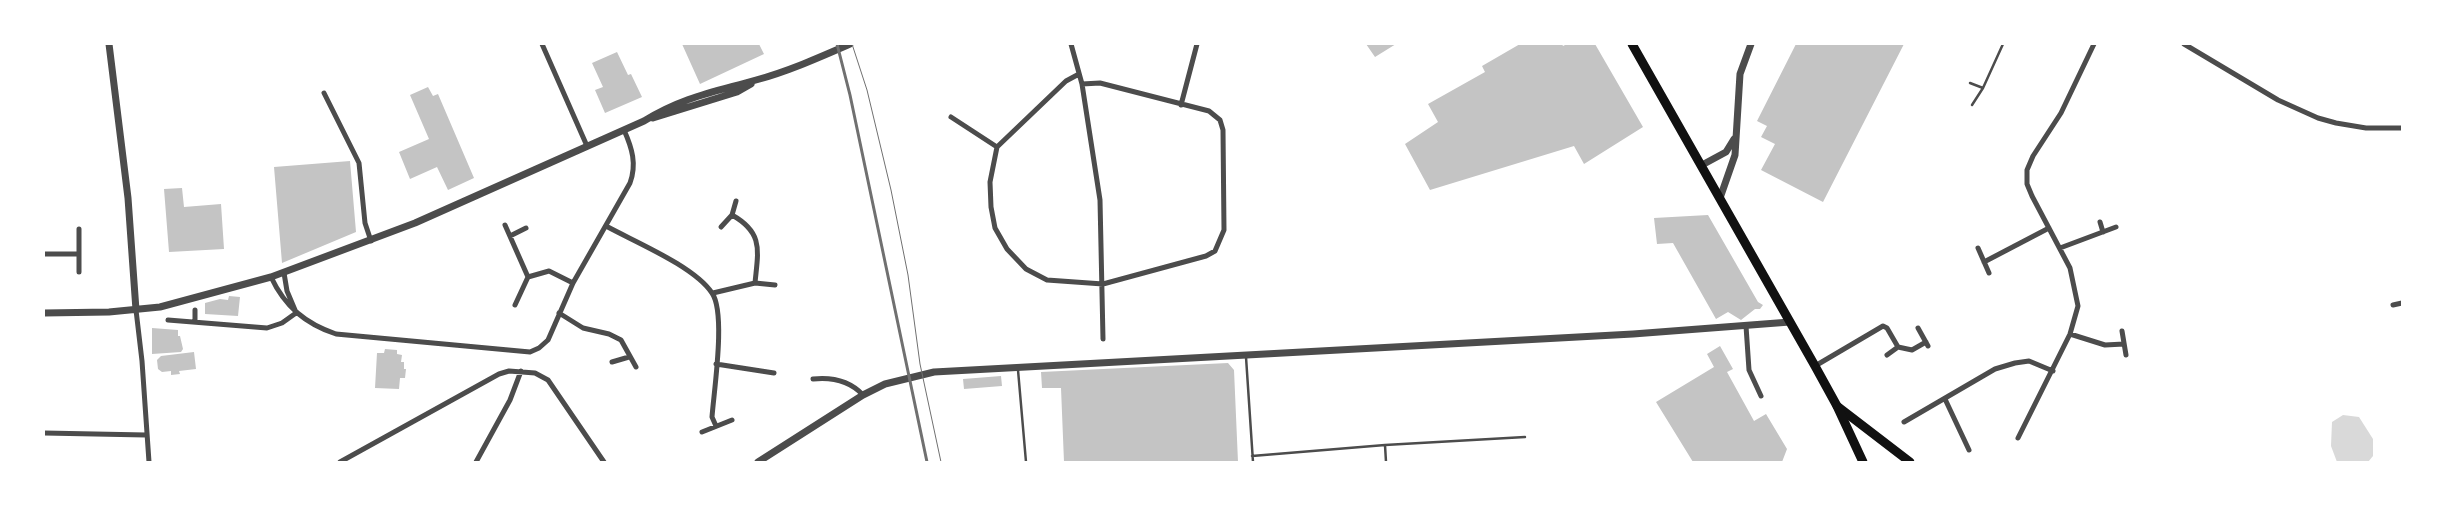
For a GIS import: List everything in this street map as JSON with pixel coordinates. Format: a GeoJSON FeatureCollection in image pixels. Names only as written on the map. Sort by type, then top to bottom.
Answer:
{"type":"FeatureCollection","features":[{"type":"Feature","properties":{"kind":"main road"},"geometry":{"type":"LineString","coordinates":[[1632,44],[1815,366],[1837,406],[1863,462]]}},
{"type":"Feature","properties":{"kind":"main road"},"geometry":{"type":"LineString","coordinates":[[1837,406],[1910,462]]}},
{"type":"Feature","properties":{"kind":"street"},"geometry":{"type":"LineString","coordinates":[[109,44],[128,198],[149,462]]}},
{"type":"Feature","properties":{"kind":"street"},"geometry":{"type":"LineString","coordinates":[[542,44],[588,146]]}},
{"type":"Feature","properties":{"kind":"street"},"geometry":{"type":"LineString","coordinates":[[44,313],[136,310],[166,306],[284,273],[371,241],[644,121],[669,106],[689,98],[755,81],[819,58],[850,44]]}},
{"type":"Feature","properties":{"kind":"street"},"geometry":{"type":"LineString","coordinates":[[1071,44],[1082,84],[1100,200],[1104,339]]}},
{"type":"Feature","properties":{"kind":"street"},"geometry":{"type":"LineString","coordinates":[[1181,105],[1197,44]]}},
{"type":"Feature","properties":{"kind":"street"},"geometry":{"type":"LineString","coordinates":[[1720,198],[1731,171],[1736,136],[1740,74],[1751,44]]}},
{"type":"Feature","properties":{"kind":"street"},"geometry":{"type":"LineString","coordinates":[[2018,438],[2070,334],[2078,306],[2070,268],[2027,184],[2027,170],[2033,156],[2060,113],[2094,44]]}},
{"type":"Feature","properties":{"kind":"street"},"geometry":{"type":"LineString","coordinates":[[2184,44],[2278,100],[2318,118],[2336,124],[2366,128],[2402,128]]}},
{"type":"Feature","properties":{"kind":"street"},"geometry":{"type":"LineString","coordinates":[[1079,74],[1066,81],[997,147],[990,182],[991,207],[995,228],[1008,250],[1026,269],[1047,280],[1103,284],[1206,256],[1215,251],[1224,230],[1224,130],[1220,120],[1209,111],[1100,83],[1082,84]]}},
{"type":"Feature","properties":{"kind":"street"},"geometry":{"type":"LineString","coordinates":[[324,93],[359,163],[365,222],[371,241]]}},
{"type":"Feature","properties":{"kind":"street"},"geometry":{"type":"LineString","coordinates":[[952,117],[997,147]]}},
{"type":"Feature","properties":{"kind":"street"},"geometry":{"type":"LineString","coordinates":[[271,277],[283,299],[296,313],[315,327],[336,334],[530,352],[539,348],[548,340],[573,283],[630,184],[634,172],[632,147],[624,130]]}},
{"type":"Feature","properties":{"kind":"street"},"geometry":{"type":"LineString","coordinates":[[1702,165],[1726,152],[1736,136]]}},
{"type":"Feature","properties":{"kind":"street"},"geometry":{"type":"LineString","coordinates":[[721,227],[732,215],[736,201]]}},
{"type":"Feature","properties":{"kind":"street"},"geometry":{"type":"LineString","coordinates":[[732,215],[747,226],[757,240],[755,283]]}},
{"type":"Feature","properties":{"kind":"street"},"geometry":{"type":"LineString","coordinates":[[2100,222],[2103,232]]}},
{"type":"Feature","properties":{"kind":"street"},"geometry":{"type":"LineString","coordinates":[[505,225],[528,277]]}},
{"type":"Feature","properties":{"kind":"street"},"geometry":{"type":"LineString","coordinates":[[606,226],[684,268],[713,293],[718,308],[720,326],[712,417],[716,426]]}},
{"type":"Feature","properties":{"kind":"street"},"geometry":{"type":"LineString","coordinates":[[2060,248],[2116,227]]}},
{"type":"Feature","properties":{"kind":"street"},"geometry":{"type":"LineString","coordinates":[[510,236],[526,228]]}},
{"type":"Feature","properties":{"kind":"street"},"geometry":{"type":"LineString","coordinates":[[1984,262],[2049,228]]}},
{"type":"Feature","properties":{"kind":"street"},"geometry":{"type":"LineString","coordinates":[[79,229],[79,272]]}},
{"type":"Feature","properties":{"kind":"street"},"geometry":{"type":"LineString","coordinates":[[1978,248],[1989,273]]}},
{"type":"Feature","properties":{"kind":"street"},"geometry":{"type":"LineString","coordinates":[[44,254],[78,254]]}},
{"type":"Feature","properties":{"kind":"street"},"geometry":{"type":"LineString","coordinates":[[515,304],[528,277],[549,271],[573,283]]}},
{"type":"Feature","properties":{"kind":"street"},"geometry":{"type":"LineString","coordinates":[[284,273],[287,291],[296,313]]}},
{"type":"Feature","properties":{"kind":"street"},"geometry":{"type":"LineString","coordinates":[[713,293],[755,283],[775,285]]}},
{"type":"Feature","properties":{"kind":"street"},"geometry":{"type":"LineString","coordinates":[[2393,305],[2402,303]]}},
{"type":"Feature","properties":{"kind":"street"},"geometry":{"type":"LineString","coordinates":[[195,310],[195,322]]}},
{"type":"Feature","properties":{"kind":"street"},"geometry":{"type":"LineString","coordinates":[[168,320],[267,328],[282,323],[296,313]]}},
{"type":"Feature","properties":{"kind":"street"},"geometry":{"type":"LineString","coordinates":[[559,313],[583,328],[609,334],[621,340],[636,367]]}},
{"type":"Feature","properties":{"kind":"street"},"geometry":{"type":"LineString","coordinates":[[758,462],[863,395],[885,384],[942,371],[1246,355],[1790,322]]}},
{"type":"Feature","properties":{"kind":"street"},"geometry":{"type":"LineString","coordinates":[[1746,326],[1749,370],[1761,396]]}},
{"type":"Feature","properties":{"kind":"street"},"geometry":{"type":"LineString","coordinates":[[1815,366],[1883,326],[1887,328],[1898,348]]}},
{"type":"Feature","properties":{"kind":"street"},"geometry":{"type":"LineString","coordinates":[[1887,354],[1898,348],[1912,350],[1927,344],[1918,328]]}},
{"type":"Feature","properties":{"kind":"street"},"geometry":{"type":"LineString","coordinates":[[2122,330],[2126,355]]}},
{"type":"Feature","properties":{"kind":"street"},"geometry":{"type":"LineString","coordinates":[[2070,334],[2105,345],[2124,344]]}},
{"type":"Feature","properties":{"kind":"street"},"geometry":{"type":"LineString","coordinates":[[612,362],[629,357]]}},
{"type":"Feature","properties":{"kind":"street"},"geometry":{"type":"LineString","coordinates":[[1904,422],[1995,369],[2030,361],[2053,371]]}},
{"type":"Feature","properties":{"kind":"street"},"geometry":{"type":"LineString","coordinates":[[716,364],[774,373]]}},
{"type":"Feature","properties":{"kind":"street"},"geometry":{"type":"LineString","coordinates":[[340,462],[499,374],[521,371],[535,373],[553,386],[604,462]]}},
{"type":"Feature","properties":{"kind":"street"},"geometry":{"type":"LineString","coordinates":[[476,462],[510,400],[521,371]]}},
{"type":"Feature","properties":{"kind":"street"},"geometry":{"type":"LineString","coordinates":[[813,379],[822,378],[848,382],[863,395]]}},
{"type":"Feature","properties":{"kind":"street"},"geometry":{"type":"LineString","coordinates":[[1945,399],[1969,450]]}},
{"type":"Feature","properties":{"kind":"street"},"geometry":{"type":"LineString","coordinates":[[702,432],[732,420]]}},
{"type":"Feature","properties":{"kind":"street"},"geometry":{"type":"LineString","coordinates":[[44,432],[146,435]]}},
{"type":"Feature","properties":{"kind":"lane"},"geometry":{"type":"LineString","coordinates":[[1972,105],[1983,88],[2003,44]]}},
{"type":"Feature","properties":{"kind":"lane"},"geometry":{"type":"LineString","coordinates":[[1970,83],[1983,88]]}},
{"type":"Feature","properties":{"kind":"lane"},"geometry":{"type":"LineString","coordinates":[[1246,355],[1253,462]]}},
{"type":"Feature","properties":{"kind":"lane"},"geometry":{"type":"LineString","coordinates":[[1018,368],[1026,462]]}},
{"type":"Feature","properties":{"kind":"lane"},"geometry":{"type":"LineString","coordinates":[[1252,456],[1385,445],[1525,437]]}},
{"type":"Feature","properties":{"kind":"lane"},"geometry":{"type":"LineString","coordinates":[[1385,445],[1386,462]]}},
{"type":"Feature","properties":{"kind":"shaded area"},"geometry":{"type":"Polygon","coordinates":[[[2343,415],[2359,417],[2373,439],[2373,456],[2368,462],[2337,462],[2331,446],[2332,422],[2343,415]]]}},
{"type":"Feature","properties":{"kind":"building"},"geometry":{"type":"Polygon","coordinates":[[[682,44],[759,44],[764,54],[700,84],[682,44]]]}},
{"type":"Feature","properties":{"kind":"building"},"geometry":{"type":"Polygon","coordinates":[[[1366,44],[1396,44],[1375,57],[1366,44]]]}},
{"type":"Feature","properties":{"kind":"building"},"geometry":{"type":"Polygon","coordinates":[[[1520,44],[1562,44],[1563,46],[1567,44],[1595,44],[1643,127],[1584,164],[1574,146],[1430,190],[1405,144],[1438,122],[1428,104],[1485,72],[1482,66],[1520,44]]]}},
{"type":"Feature","properties":{"kind":"building"},"geometry":{"type":"Polygon","coordinates":[[[1796,44],[1904,44],[1823,202],[1761,170],[1775,144],[1761,137],[1767,126],[1757,121],[1796,44]]]}},
{"type":"Feature","properties":{"kind":"building"},"geometry":{"type":"Polygon","coordinates":[[[617,52],[628,75],[631,74],[642,97],[605,113],[595,90],[603,87],[592,63],[617,52]]]}},
{"type":"Feature","properties":{"kind":"building"},"geometry":{"type":"Polygon","coordinates":[[[428,87],[433,96],[438,94],[474,178],[448,190],[437,167],[410,179],[399,152],[429,139],[410,95],[428,87]]]}},
{"type":"Feature","properties":{"kind":"building"},"geometry":{"type":"Polygon","coordinates":[[[350,161],[356,232],[282,263],[274,167],[350,161]]]}},
{"type":"Feature","properties":{"kind":"building"},"geometry":{"type":"Polygon","coordinates":[[[182,188],[184,207],[221,204],[224,249],[169,252],[164,189],[182,188]]]}},
{"type":"Feature","properties":{"kind":"building"},"geometry":{"type":"Polygon","coordinates":[[[1708,215],[1758,302],[1763,305],[1760,309],[1755,309],[1741,320],[1728,312],[1716,319],[1673,243],[1657,244],[1654,218],[1708,215]]]}},
{"type":"Feature","properties":{"kind":"building"},"geometry":{"type":"Polygon","coordinates":[[[229,296],[240,297],[238,316],[205,314],[205,303],[220,299],[228,300],[229,296]]]}},
{"type":"Feature","properties":{"kind":"building"},"geometry":{"type":"Polygon","coordinates":[[[152,328],[178,330],[178,336],[180,336],[183,349],[181,352],[152,354],[152,328]]]}},
{"type":"Feature","properties":{"kind":"building"},"geometry":{"type":"Polygon","coordinates":[[[1720,346],[1733,369],[1727,372],[1754,421],[1766,414],[1787,449],[1782,462],[1693,462],[1656,402],[1714,367],[1707,354],[1720,346]]]}},
{"type":"Feature","properties":{"kind":"building"},"geometry":{"type":"Polygon","coordinates":[[[385,349],[397,350],[397,354],[402,355],[401,362],[404,362],[404,369],[406,369],[405,378],[400,378],[399,389],[375,388],[377,353],[384,353],[385,349]]]}},
{"type":"Feature","properties":{"kind":"building"},"geometry":{"type":"Polygon","coordinates":[[[194,352],[196,369],[179,371],[180,374],[171,375],[171,371],[162,372],[158,369],[157,360],[161,356],[194,352]]]}},
{"type":"Feature","properties":{"kind":"building"},"geometry":{"type":"Polygon","coordinates":[[[1228,363],[1234,370],[1238,462],[1064,462],[1061,388],[1042,388],[1041,372],[1228,363]]]}},
{"type":"Feature","properties":{"kind":"building"},"geometry":{"type":"Polygon","coordinates":[[[1001,376],[1002,386],[964,389],[963,379],[1001,376]]]}},
{"type":"Feature","properties":{"kind":"tram line"},"geometry":{"type":"LineString","coordinates":[[852,44],[867,90],[891,190],[908,275],[920,364],[941,462]]}},
{"type":"Feature","properties":{"kind":"railway"},"geometry":{"type":"LineString","coordinates":[[837,44],[850,95],[927,462]]}}]}
